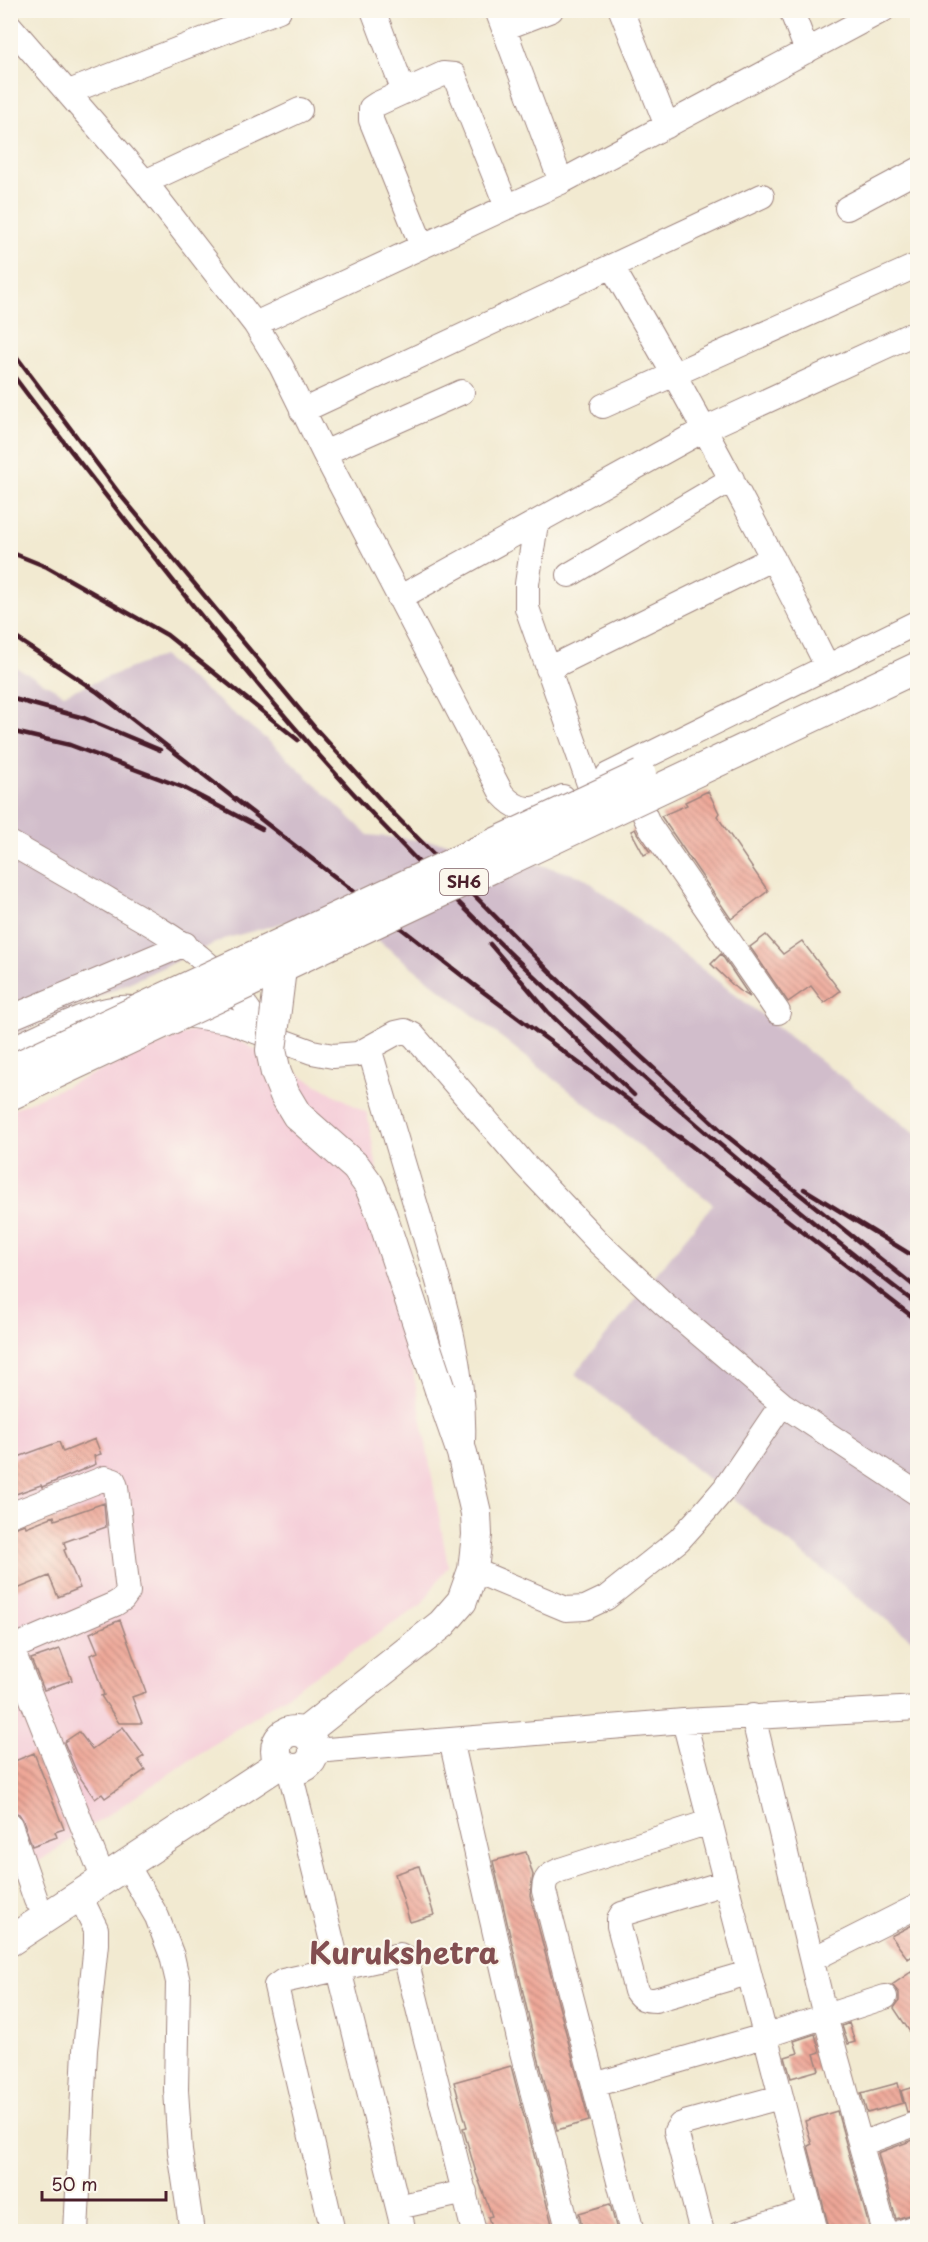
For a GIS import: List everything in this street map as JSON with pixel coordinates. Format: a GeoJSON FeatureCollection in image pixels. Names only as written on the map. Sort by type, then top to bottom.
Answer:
{"type":"FeatureCollection","features":[{"type":"Feature","properties":{"kind":"main road","name":"SH6"},"geometry":{"type":"LineString","coordinates":[[10,1070],[918,645]]}},
{"type":"Feature","properties":{"kind":"main road","name":"SH6"},"geometry":{"type":"LineString","coordinates":[[10,1095],[918,667]]}},
{"type":"Feature","properties":{"kind":"main road"},"geometry":{"type":"LineString","coordinates":[[10,1941],[102,1875],[293,1752],[442,1624],[462,1601],[473,1570],[477,1535],[476,1513],[462,1453],[380,1210],[369,1185],[356,1167],[297,1115],[276,1073],[271,1050],[281,969]]}},
{"type":"Feature","properties":{"kind":"main road"},"geometry":{"type":"LineString","coordinates":[[10,1917],[36,1900],[102,1875]]}},
{"type":"Feature","properties":{"kind":"street"},"geometry":{"type":"LineString","coordinates":[[10,18],[23,10]]}},
{"type":"Feature","properties":{"kind":"street"},"geometry":{"type":"LineString","coordinates":[[69,92],[279,10]]}},
{"type":"Feature","properties":{"kind":"street"},"geometry":{"type":"LineString","coordinates":[[373,10],[404,92]]}},
{"type":"Feature","properties":{"kind":"street"},"geometry":{"type":"LineString","coordinates":[[551,10],[501,19],[561,182]]}},
{"type":"Feature","properties":{"kind":"street"},"geometry":{"type":"LineString","coordinates":[[621,10],[667,126]]}},
{"type":"Feature","properties":{"kind":"street"},"geometry":{"type":"LineString","coordinates":[[791,10],[807,51]]}},
{"type":"Feature","properties":{"kind":"street"},"geometry":{"type":"LineString","coordinates":[[255,324],[561,182],[883,10]]}},
{"type":"Feature","properties":{"kind":"street"},"geometry":{"type":"LineString","coordinates":[[10,26],[145,182],[255,324],[281,366],[399,598],[502,794],[510,803],[530,810],[547,804],[918,622]]}},
{"type":"Feature","properties":{"kind":"street"},"geometry":{"type":"LineString","coordinates":[[422,246],[370,114],[371,108],[377,104],[443,74],[454,75],[507,207]]}},
{"type":"Feature","properties":{"kind":"street"},"geometry":{"type":"LineString","coordinates":[[145,182],[300,110]]}},
{"type":"Feature","properties":{"kind":"street"},"geometry":{"type":"LineString","coordinates":[[847,208],[918,170]]}},
{"type":"Feature","properties":{"kind":"street"},"geometry":{"type":"LineString","coordinates":[[302,411],[762,196]]}},
{"type":"Feature","properties":{"kind":"street"},"geometry":{"type":"LineString","coordinates":[[603,406],[918,266]]}},
{"type":"Feature","properties":{"kind":"street"},"geometry":{"type":"LineString","coordinates":[[612,267],[675,374],[732,479],[827,666]]}},
{"type":"Feature","properties":{"kind":"street"},"geometry":{"type":"LineString","coordinates":[[399,598],[705,429],[908,336]]}},
{"type":"Feature","properties":{"kind":"street"},"geometry":{"type":"LineString","coordinates":[[324,453],[462,392]]}},
{"type":"Feature","properties":{"kind":"street"},"geometry":{"type":"LineString","coordinates":[[569,575],[732,479]]}},
{"type":"Feature","properties":{"kind":"street"},"geometry":{"type":"LineString","coordinates":[[536,523],[526,597],[530,622],[590,784]]}},
{"type":"Feature","properties":{"kind":"street"},"geometry":{"type":"LineString","coordinates":[[548,669],[773,558]]}},
{"type":"Feature","properties":{"kind":"street"},"geometry":{"type":"LineString","coordinates":[[624,767],[649,825],[778,1012]]}},
{"type":"Feature","properties":{"kind":"street"},"geometry":{"type":"LineString","coordinates":[[10,843],[185,944],[226,980],[249,1008],[264,1034]]}},
{"type":"Feature","properties":{"kind":"street"},"geometry":{"type":"LineString","coordinates":[[10,1018],[185,944]]}},
{"type":"Feature","properties":{"kind":"street"},"geometry":{"type":"LineString","coordinates":[[10,1049],[92,1014],[120,1007],[228,1021],[312,1052],[333,1056],[358,1054],[396,1032],[405,1031],[413,1035],[525,1165],[598,1242],[663,1303],[782,1404],[918,1494]]}},
{"type":"Feature","properties":{"kind":"street"},"geometry":{"type":"LineString","coordinates":[[369,1048],[440,1286],[459,1372],[464,1420],[462,1453]]}},
{"type":"Feature","properties":{"kind":"street"},"geometry":{"type":"LineString","coordinates":[[473,1570],[566,1609],[585,1608],[606,1598],[679,1540],[700,1517],[725,1488],[782,1404]]}},
{"type":"Feature","properties":{"kind":"street"},"geometry":{"type":"LineString","coordinates":[[10,1515],[105,1478],[114,1481],[128,1592],[115,1604],[11,1646],[102,1875],[85,2050],[76,2232]]}},
{"type":"Feature","properties":{"kind":"street"},"geometry":{"type":"LineString","coordinates":[[404,2232],[339,1967],[293,1752],[753,1716],[918,1708]]}},
{"type":"Feature","properties":{"kind":"street"},"geometry":{"type":"LineString","coordinates":[[753,1716],[825,2016],[885,2232]]}},
{"type":"Feature","properties":{"kind":"street"},"geometry":{"type":"LineString","coordinates":[[684,1721],[813,2221],[741,2232]]}},
{"type":"Feature","properties":{"kind":"street"},"geometry":{"type":"LineString","coordinates":[[451,1740],[522,2052],[568,2232]]}},
{"type":"Feature","properties":{"kind":"street"},"geometry":{"type":"LineString","coordinates":[[632,2232],[544,1891],[544,1882],[549,1875],[560,1870],[709,1822]]}},
{"type":"Feature","properties":{"kind":"street"},"geometry":{"type":"LineString","coordinates":[[10,1825],[36,1900]]}},
{"type":"Feature","properties":{"kind":"street"},"geometry":{"type":"LineString","coordinates":[[102,1875],[157,1917],[172,1956],[178,1982],[176,2090],[180,2151],[192,2232]]}},
{"type":"Feature","properties":{"kind":"street"},"geometry":{"type":"LineString","coordinates":[[724,1883],[622,1914],[619,1926],[630,1969],[639,1997],[646,2000],[655,2000],[748,1973]]}},
{"type":"Feature","properties":{"kind":"street"},"geometry":{"type":"LineString","coordinates":[[813,1959],[918,1906]]}},
{"type":"Feature","properties":{"kind":"street"},"geometry":{"type":"LineString","coordinates":[[333,2232],[276,1986],[283,1981],[394,1955],[405,1958],[474,2232]]}},
{"type":"Feature","properties":{"kind":"street"},"geometry":{"type":"LineString","coordinates":[[594,2085],[765,2036],[885,1997]]}},
{"type":"Feature","properties":{"kind":"street"},"geometry":{"type":"LineString","coordinates":[[702,2232],[676,2131],[680,2125],[688,2122],[780,2097]]}},
{"type":"Feature","properties":{"kind":"street"},"geometry":{"type":"LineString","coordinates":[[861,2144],[918,2122]]}},
{"type":"Feature","properties":{"kind":"street"},"geometry":{"type":"LineString","coordinates":[[398,2207],[465,2192]]}},
{"type":"Feature","properties":{"kind":"street"},"geometry":{"type":"LineString","coordinates":[[901,2232],[918,2226]]}},
{"type":"Feature","properties":{"kind":"shaded area"},"geometry":{"type":"Polygon","coordinates":[[[162,656],[275,746],[368,835],[471,845],[583,877],[917,1135],[917,1644],[575,1374],[713,1204],[337,908],[224,939],[11,1037],[10,664],[64,694],[162,656]]]}},
{"type":"Feature","properties":{"kind":"shaded area"},"geometry":{"type":"Polygon","coordinates":[[[209,1023],[367,1113],[448,1566],[421,1605],[11,1880],[11,1110],[209,1023]]]}},
{"type":"Feature","properties":{"kind":"building"},"geometry":{"type":"Polygon","coordinates":[[[708,791],[719,813],[717,816],[768,891],[731,919],[661,816],[687,805],[685,802],[708,791]]]}},
{"type":"Feature","properties":{"kind":"building"},"geometry":{"type":"Polygon","coordinates":[[[635,829],[650,852],[644,855],[631,831],[635,829]]]}},
{"type":"Feature","properties":{"kind":"building"},"geometry":{"type":"Polygon","coordinates":[[[766,935],[783,954],[802,941],[840,991],[824,1003],[811,986],[788,1002],[750,947],[766,935]]]}},
{"type":"Feature","properties":{"kind":"building"},"geometry":{"type":"Polygon","coordinates":[[[721,954],[750,997],[738,990],[711,964],[721,954]]]}},
{"type":"Feature","properties":{"kind":"building"},"geometry":{"type":"Polygon","coordinates":[[[95,1439],[101,1454],[94,1456],[96,1464],[42,1487],[41,1485],[13,1495],[14,1498],[10,1500],[10,1460],[59,1442],[63,1452],[95,1439]]]}},
{"type":"Feature","properties":{"kind":"building"},"geometry":{"type":"Polygon","coordinates":[[[104,1503],[106,1527],[64,1542],[66,1549],[64,1550],[80,1588],[58,1597],[49,1576],[10,1592],[10,1529],[25,1524],[26,1527],[54,1516],[55,1520],[104,1503]]]}},
{"type":"Feature","properties":{"kind":"building"},"geometry":{"type":"Polygon","coordinates":[[[120,1620],[146,1692],[132,1697],[142,1723],[119,1723],[101,1696],[104,1695],[90,1655],[98,1652],[90,1633],[120,1620]]]}},
{"type":"Feature","properties":{"kind":"building"},"geometry":{"type":"Polygon","coordinates":[[[60,1649],[72,1680],[44,1690],[31,1659],[60,1649]]]}},
{"type":"Feature","properties":{"kind":"building"},"geometry":{"type":"Polygon","coordinates":[[[123,1727],[144,1756],[138,1760],[145,1770],[105,1798],[102,1794],[95,1799],[77,1773],[64,1742],[79,1732],[92,1749],[123,1727]]]}},
{"type":"Feature","properties":{"kind":"building"},"geometry":{"type":"Polygon","coordinates":[[[34,1753],[64,1829],[55,1832],[57,1837],[32,1846],[23,1820],[19,1814],[10,1811],[10,1763],[34,1753]]]}},
{"type":"Feature","properties":{"kind":"building"},"geometry":{"type":"Polygon","coordinates":[[[526,1852],[533,1875],[530,1895],[589,2121],[557,2130],[493,1861],[526,1852]]]}},
{"type":"Feature","properties":{"kind":"building"},"geometry":{"type":"Polygon","coordinates":[[[419,1866],[434,1915],[410,1922],[395,1874],[419,1866]]]}},
{"type":"Feature","properties":{"kind":"building"},"geometry":{"type":"Polygon","coordinates":[[[918,1922],[918,1952],[908,1959],[891,1936],[918,1922]]]}},
{"type":"Feature","properties":{"kind":"building"},"geometry":{"type":"Polygon","coordinates":[[[911,1972],[918,1982],[918,2044],[894,2008],[899,2001],[899,1993],[892,1985],[911,1972]]]}},
{"type":"Feature","properties":{"kind":"building"},"geometry":{"type":"Polygon","coordinates":[[[849,2023],[855,2042],[848,2044],[842,2026],[849,2023]]]}},
{"type":"Feature","properties":{"kind":"building"},"geometry":{"type":"Polygon","coordinates":[[[815,2034],[820,2052],[814,2054],[819,2070],[791,2078],[785,2057],[798,2053],[794,2041],[815,2034]]]}},
{"type":"Feature","properties":{"kind":"building"},"geometry":{"type":"Polygon","coordinates":[[[511,2066],[554,2232],[493,2232],[488,2217],[492,2216],[463,2128],[467,2127],[454,2082],[511,2066]]]}},
{"type":"Feature","properties":{"kind":"building"},"geometry":{"type":"Polygon","coordinates":[[[898,2083],[903,2103],[867,2113],[861,2093],[898,2083]]]}},
{"type":"Feature","properties":{"kind":"building"},"geometry":{"type":"Polygon","coordinates":[[[918,2086],[918,2109],[907,2112],[901,2091],[918,2086]]]}},
{"type":"Feature","properties":{"kind":"building"},"geometry":{"type":"Polygon","coordinates":[[[837,2111],[870,2230],[863,2232],[830,2232],[808,2146],[812,2144],[805,2121],[837,2111]]]}},
{"type":"Feature","properties":{"kind":"building"},"geometry":{"type":"Polygon","coordinates":[[[916,2139],[918,2212],[896,2219],[878,2153],[916,2139]]]}},
{"type":"Feature","properties":{"kind":"building"},"geometry":{"type":"Polygon","coordinates":[[[610,2204],[617,2230],[583,2232],[579,2213],[610,2204]]]}},
{"type":"Feature","properties":{"kind":"railway"},"geometry":{"type":"LineString","coordinates":[[10,348],[122,497],[315,728],[390,810],[555,977],[727,1136],[918,1289]]}},
{"type":"Feature","properties":{"kind":"railway"},"geometry":{"type":"LineString","coordinates":[[10,371],[95,482],[232,653],[320,756],[444,888],[573,1013],[707,1134],[918,1305]]}},
{"type":"Feature","properties":{"kind":"railway"},"geometry":{"type":"LineString","coordinates":[[10,552],[47,567],[167,635],[298,740]]}},
{"type":"Feature","properties":{"kind":"railway"},"geometry":{"type":"LineString","coordinates":[[10,634],[96,691],[474,985],[685,1142]]}},
{"type":"Feature","properties":{"kind":"railway"},"geometry":{"type":"LineString","coordinates":[[10,698],[84,718],[160,750]]}},
{"type":"Feature","properties":{"kind":"railway"},"geometry":{"type":"LineString","coordinates":[[10,731],[70,745],[182,787],[262,829]]}},
{"type":"Feature","properties":{"kind":"railway"},"geometry":{"type":"LineString","coordinates":[[490,944],[548,1012],[634,1095]]}},
{"type":"Feature","properties":{"kind":"railway"},"geometry":{"type":"LineString","coordinates":[[680,1137],[918,1321]]}},
{"type":"Feature","properties":{"kind":"railway"},"geometry":{"type":"LineString","coordinates":[[804,1189],[918,1259]]}},
{"type":"Feature","properties":{"kind":"district","name":"Kurukshetra"},"geometry":{"type":"Point","coordinates":[404,1954]}}]}
